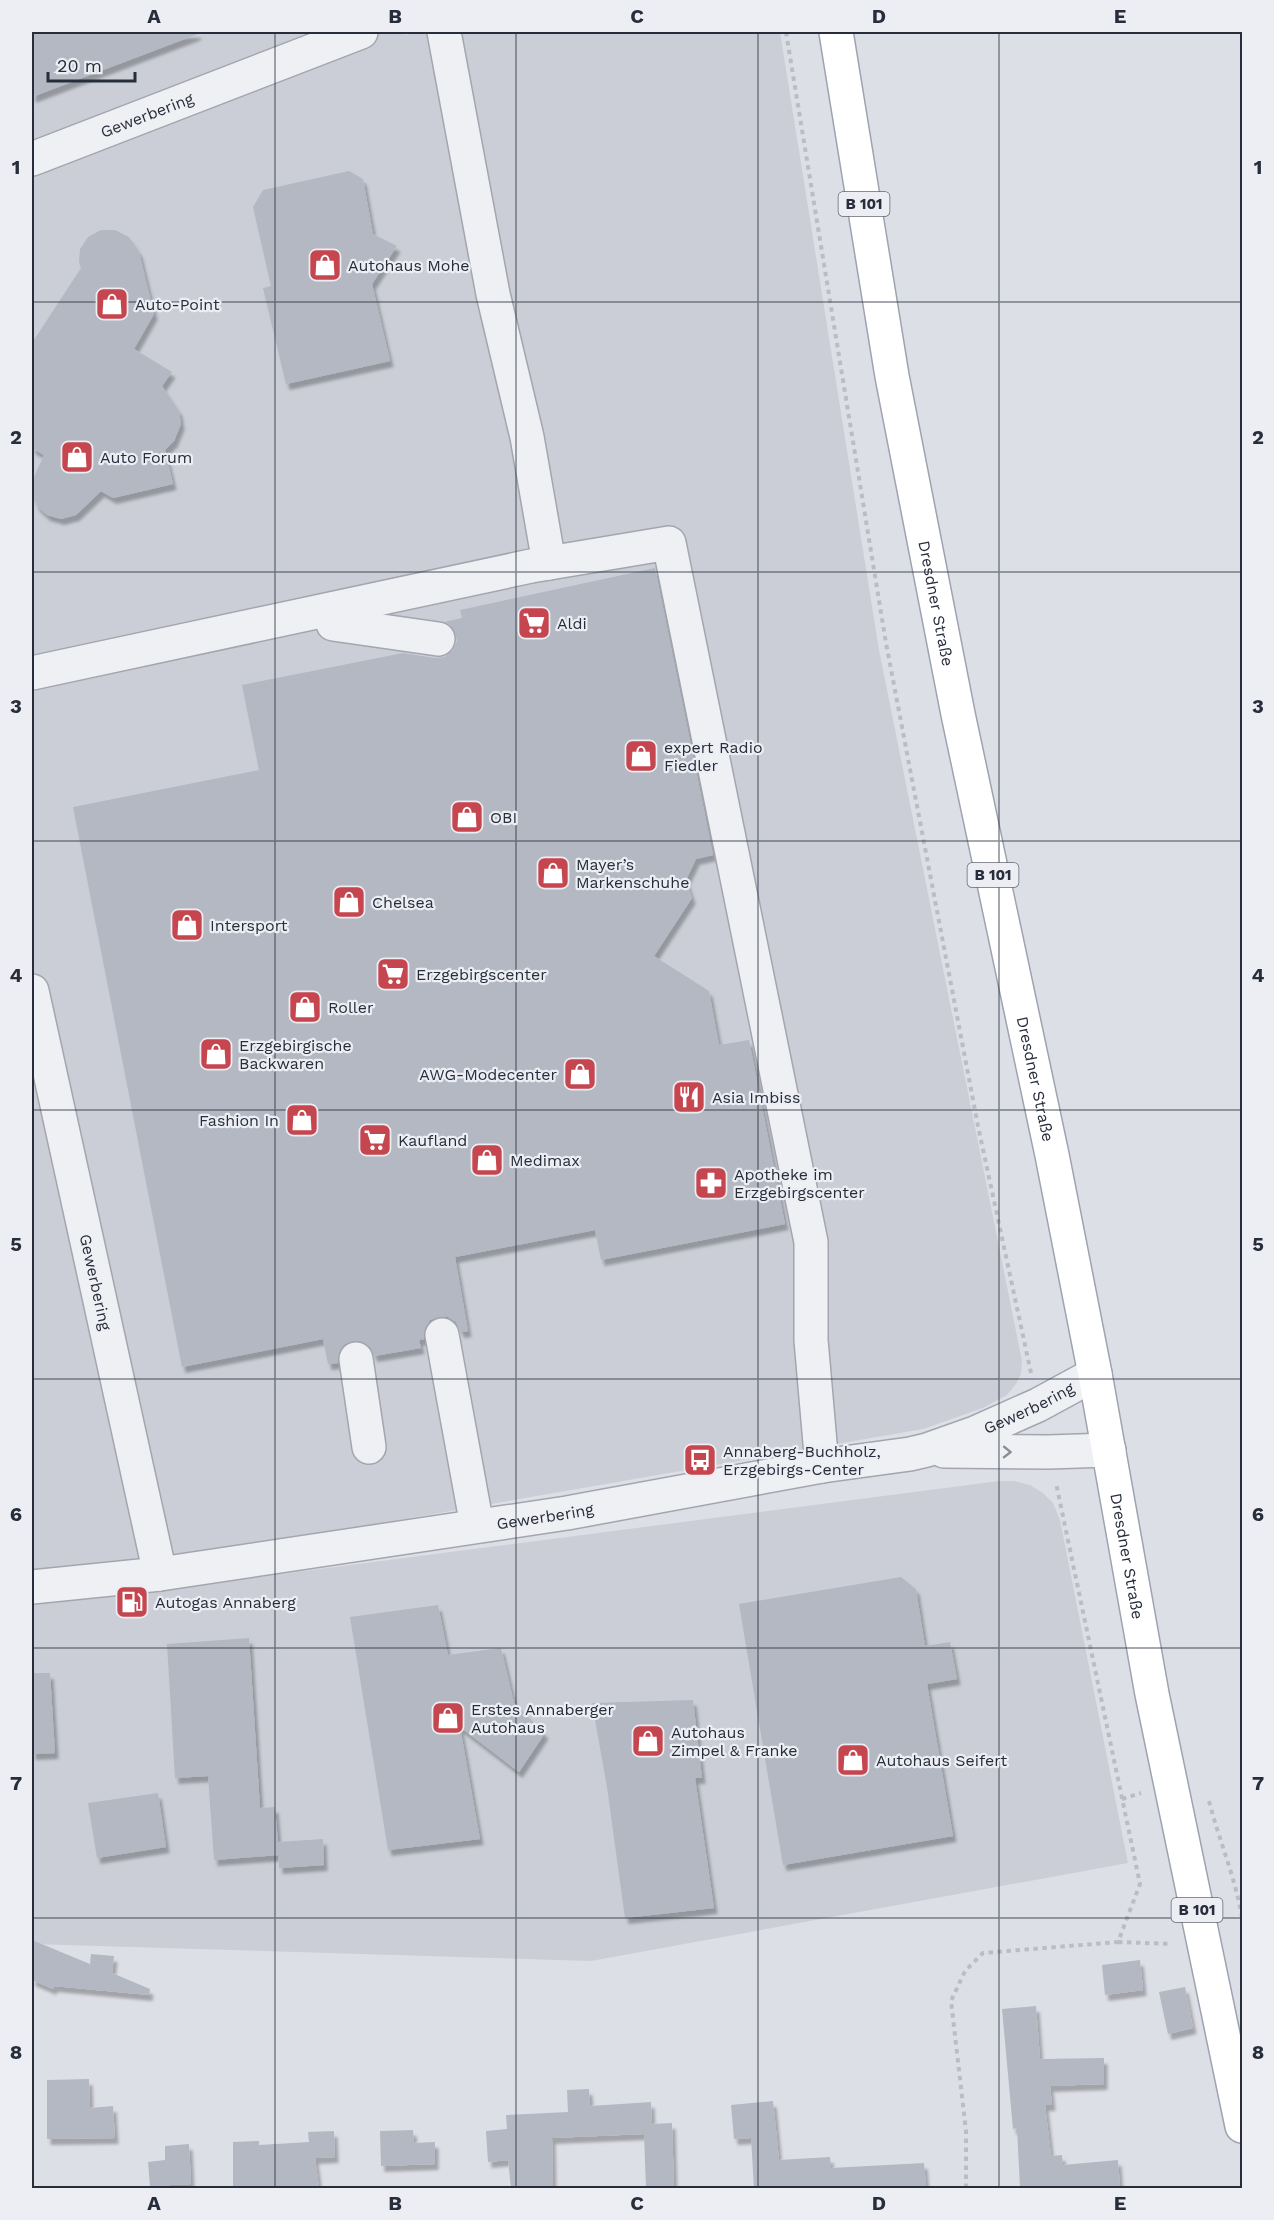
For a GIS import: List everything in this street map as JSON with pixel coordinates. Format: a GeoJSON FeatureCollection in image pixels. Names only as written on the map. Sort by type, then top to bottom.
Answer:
{"type":"FeatureCollection","features":[{"type":"Feature","properties":{"kind":"main road","name":"Dresdner Straße"},"geometry":{"type":"LineString","coordinates":[[836,32],[897,399],[958,714],[1050,1144],[1095,1374],[1152,1694],[1242,2126]]}},
{"type":"Feature","properties":{"kind":"street","name":"Gewerbering"},"geometry":{"type":"LineString","coordinates":[[32,159],[361,32]]}},
{"type":"Feature","properties":{"kind":"street"},"geometry":{"type":"LineString","coordinates":[[444,32],[493,294],[527,437],[549,563]]}},
{"type":"Feature","properties":{"kind":"street"},"geometry":{"type":"LineString","coordinates":[[32,673],[549,563],[669,543],[811,1242],[811,1340],[822,1466]]}},
{"type":"Feature","properties":{"kind":"street"},"geometry":{"type":"LineString","coordinates":[[329,610],[333,624],[438,639]]}},
{"type":"Feature","properties":{"kind":"street","name":"Gewerbering"},"geometry":{"type":"LineString","coordinates":[[32,991],[160,1574]]}},
{"type":"Feature","properties":{"kind":"street"},"geometry":{"type":"LineString","coordinates":[[442,1335],[477,1526]]}},
{"type":"Feature","properties":{"kind":"street"},"geometry":{"type":"LineString","coordinates":[[356,1359],[369,1447]]}},
{"type":"Feature","properties":{"kind":"street","name":"Gewerbering"},"geometry":{"type":"LineString","coordinates":[[927,1450],[975,1433],[1038,1405],[1095,1374]]}},
{"type":"Feature","properties":{"kind":"street","name":"Gewerbering"},"geometry":{"type":"LineString","coordinates":[[32,1587],[160,1574],[567,1513],[822,1466],[927,1450],[1048,1452],[1109,1450]]}},
{"type":"Feature","properties":{"kind":"path"},"geometry":{"type":"LineString","coordinates":[[786,32],[886,643],[978,1126],[1038,1405]]}},
{"type":"Feature","properties":{"kind":"path"},"geometry":{"type":"LineString","coordinates":[[1048,1452],[1062,1509],[1140,1884],[1118,1942]]}},
{"type":"Feature","properties":{"kind":"path"},"geometry":{"type":"LineString","coordinates":[[1207,1794],[1221,1844],[1240,1887],[1242,1917]]}},
{"type":"Feature","properties":{"kind":"path"},"geometry":{"type":"LineString","coordinates":[[966,2188],[966,2131],[951,2001],[965,1971],[983,1953],[1118,1942],[1176,1944]]}},
{"type":"Feature","properties":{"kind":"shaded area"},"geometry":{"type":"Polygon","coordinates":[[[32,32],[403,32],[405,35],[416,32],[780,32],[879,650],[1022,1361],[1021,1374],[1007,1395],[983,1408],[923,1429],[220,1551],[181,1587],[999,1481],[1014,1481],[1030,1485],[1053,1503],[1060,1520],[1128,1863],[591,1961],[32,1944],[32,32]]]}},
{"type":"Feature","properties":{"kind":"building"},"geometry":{"type":"Polygon","coordinates":[[[32,32],[197,32],[198,34],[32,97],[32,32]]]}},
{"type":"Feature","properties":{"kind":"building","name":"Autohaus Mohe"},"geometry":{"type":"Polygon","coordinates":[[[349,171],[363,179],[373,234],[397,246],[372,284],[390,361],[286,384],[263,288],[271,286],[253,207],[263,190],[349,171]]]}},
{"type":"Feature","properties":{"kind":"building"},"geometry":{"type":"Polygon","coordinates":[[[101,230],[115,230],[129,237],[139,252],[154,314],[134,349],[172,372],[162,386],[179,411],[181,424],[174,441],[165,450],[173,484],[113,498],[101,491],[76,515],[61,519],[47,515],[37,506],[32,495],[34,477],[44,455],[32,448],[32,387],[34,383],[32,343],[81,268],[80,249],[88,237],[101,230]]]}},
{"type":"Feature","properties":{"kind":"building","name":"Erzgebirgscenter"},"geometry":{"type":"Polygon","coordinates":[[[655,568],[713,855],[696,859],[686,880],[692,898],[654,956],[709,991],[719,1045],[749,1040],[785,1224],[601,1260],[595,1230],[455,1257],[468,1331],[461,1332],[456,1322],[448,1317],[439,1317],[430,1320],[425,1328],[424,1339],[419,1340],[421,1348],[374,1356],[371,1348],[363,1342],[353,1341],[345,1344],[339,1352],[338,1363],[328,1364],[323,1339],[182,1367],[73,807],[259,770],[242,685],[403,653],[435,658],[444,657],[453,650],[457,641],[455,632],[450,625],[444,622],[462,618],[460,610],[655,568]]]}},
{"type":"Feature","properties":{"kind":"building","name":"Autohaus Seifert"},"geometry":{"type":"Polygon","coordinates":[[[901,1577],[916,1589],[925,1646],[950,1642],[957,1679],[927,1684],[953,1836],[783,1865],[739,1604],[901,1577]]]}},
{"type":"Feature","properties":{"kind":"building","name":"Erstes Annaberger Autohaus"},"geometry":{"type":"Polygon","coordinates":[[[438,1605],[448,1655],[501,1648],[514,1703],[545,1733],[519,1772],[460,1727],[480,1839],[388,1850],[350,1617],[438,1605]]]}},
{"type":"Feature","properties":{"kind":"building"},"geometry":{"type":"Polygon","coordinates":[[[249,1638],[260,1808],[275,1807],[279,1855],[214,1860],[208,1776],[175,1778],[167,1644],[249,1638]]]}},
{"type":"Feature","properties":{"kind":"building"},"geometry":{"type":"Polygon","coordinates":[[[32,1673],[50,1673],[55,1753],[32,1754],[32,1673]]]}},
{"type":"Feature","properties":{"kind":"building"},"geometry":{"type":"Polygon","coordinates":[[[693,1700],[702,1778],[695,1778],[714,1908],[625,1918],[607,1787],[592,1703],[693,1700]]]}},
{"type":"Feature","properties":{"kind":"building"},"geometry":{"type":"Polygon","coordinates":[[[158,1793],[166,1847],[97,1858],[88,1803],[158,1793]]]}},
{"type":"Feature","properties":{"kind":"building"},"geometry":{"type":"Polygon","coordinates":[[[323,1839],[324,1865],[279,1868],[278,1842],[323,1839]]]}},
{"type":"Feature","properties":{"kind":"building"},"geometry":{"type":"Polygon","coordinates":[[[32,1940],[90,1964],[91,1954],[114,1956],[112,1973],[150,1989],[149,1995],[54,1986],[53,1989],[32,1980],[32,1940]]]}},
{"type":"Feature","properties":{"kind":"building"},"geometry":{"type":"Polygon","coordinates":[[[1140,1960],[1143,1990],[1105,1995],[1102,1965],[1140,1960]]]}},
{"type":"Feature","properties":{"kind":"building"},"geometry":{"type":"Polygon","coordinates":[[[1185,1987],[1193,2028],[1168,2034],[1159,1992],[1185,1987]]]}},
{"type":"Feature","properties":{"kind":"building"},"geometry":{"type":"Polygon","coordinates":[[[1036,2006],[1040,2059],[1104,2058],[1104,2084],[1050,2086],[1052,2105],[1045,2105],[1051,2156],[1062,2155],[1063,2165],[1118,2160],[1120,2188],[1020,2188],[1017,2128],[1013,2129],[1002,2009],[1036,2006]]]}},
{"type":"Feature","properties":{"kind":"building"},"geometry":{"type":"Polygon","coordinates":[[[89,2079],[90,2108],[113,2106],[115,2138],[47,2139],[47,2080],[89,2079]]]}},
{"type":"Feature","properties":{"kind":"building"},"geometry":{"type":"Polygon","coordinates":[[[589,2089],[590,2106],[651,2102],[652,2124],[672,2123],[674,2188],[646,2188],[644,2134],[552,2138],[553,2188],[511,2188],[508,2160],[488,2162],[486,2131],[507,2129],[506,2115],[568,2112],[567,2090],[589,2089]]]}},
{"type":"Feature","properties":{"kind":"building"},"geometry":{"type":"Polygon","coordinates":[[[773,2101],[779,2160],[830,2157],[831,2168],[924,2163],[926,2188],[754,2188],[751,2138],[734,2139],[731,2105],[773,2101]]]}},
{"type":"Feature","properties":{"kind":"building"},"geometry":{"type":"Polygon","coordinates":[[[413,2130],[414,2143],[435,2142],[435,2164],[381,2166],[380,2131],[413,2130]]]}},
{"type":"Feature","properties":{"kind":"building"},"geometry":{"type":"Polygon","coordinates":[[[334,2131],[335,2157],[315,2158],[319,2188],[233,2188],[233,2142],[259,2141],[259,2145],[309,2142],[308,2132],[334,2131]]]}},
{"type":"Feature","properties":{"kind":"building"},"geometry":{"type":"Polygon","coordinates":[[[189,2144],[191,2184],[150,2186],[148,2162],[165,2160],[165,2146],[189,2144]]]}},
{"type":"Feature","properties":{"kind":"place","name":"Autohaus Mohe"},"geometry":{"type":"Point","coordinates":[325,265]}},
{"type":"Feature","properties":{"kind":"place","name":"Auto-Point"},"geometry":{"type":"Point","coordinates":[112,304]}},
{"type":"Feature","properties":{"kind":"place","name":"Auto Forum"},"geometry":{"type":"Point","coordinates":[77,457]}},
{"type":"Feature","properties":{"kind":"place","name":"Aldi"},"geometry":{"type":"Point","coordinates":[534,623]}},
{"type":"Feature","properties":{"kind":"place","name":"expert Radio Fiedler"},"geometry":{"type":"Point","coordinates":[641,756]}},
{"type":"Feature","properties":{"kind":"place","name":"OBI"},"geometry":{"type":"Point","coordinates":[467,817]}},
{"type":"Feature","properties":{"kind":"place","name":"Mayer’s Markenschuhe"},"geometry":{"type":"Point","coordinates":[553,873]}},
{"type":"Feature","properties":{"kind":"place","name":"Chelsea"},"geometry":{"type":"Point","coordinates":[349,902]}},
{"type":"Feature","properties":{"kind":"place","name":"Intersport"},"geometry":{"type":"Point","coordinates":[187,925]}},
{"type":"Feature","properties":{"kind":"place","name":"Erzgebirgscenter"},"geometry":{"type":"Point","coordinates":[393,974]}},
{"type":"Feature","properties":{"kind":"place","name":"Roller"},"geometry":{"type":"Point","coordinates":[305,1007]}},
{"type":"Feature","properties":{"kind":"place","name":"Erzgebirgische Backwaren"},"geometry":{"type":"Point","coordinates":[216,1054]}},
{"type":"Feature","properties":{"kind":"place","name":"AWG-Modecenter"},"geometry":{"type":"Point","coordinates":[580,1074]}},
{"type":"Feature","properties":{"kind":"place","name":"Asia Imbiss"},"geometry":{"type":"Point","coordinates":[689,1097]}},
{"type":"Feature","properties":{"kind":"place","name":"Fashion In"},"geometry":{"type":"Point","coordinates":[302,1120]}},
{"type":"Feature","properties":{"kind":"place","name":"Kaufland"},"geometry":{"type":"Point","coordinates":[375,1140]}},
{"type":"Feature","properties":{"kind":"place","name":"Medimax"},"geometry":{"type":"Point","coordinates":[487,1160]}},
{"type":"Feature","properties":{"kind":"place","name":"Apotheke im Erzgebirgscenter"},"geometry":{"type":"Point","coordinates":[711,1183]}},
{"type":"Feature","properties":{"kind":"place","name":"Annaberg-Buchholz, Erzgebirgs-Center"},"geometry":{"type":"Point","coordinates":[700,1460]}},
{"type":"Feature","properties":{"kind":"place","name":"Autogas Annaberg"},"geometry":{"type":"Point","coordinates":[132,1602]}},
{"type":"Feature","properties":{"kind":"place","name":"Erstes Annaberger Autohaus"},"geometry":{"type":"Point","coordinates":[448,1718]}},
{"type":"Feature","properties":{"kind":"place","name":"Autohaus Zimpel & Franke"},"geometry":{"type":"Point","coordinates":[648,1741]}},
{"type":"Feature","properties":{"kind":"place","name":"Autohaus Seifert"},"geometry":{"type":"Point","coordinates":[853,1760]}}]}
